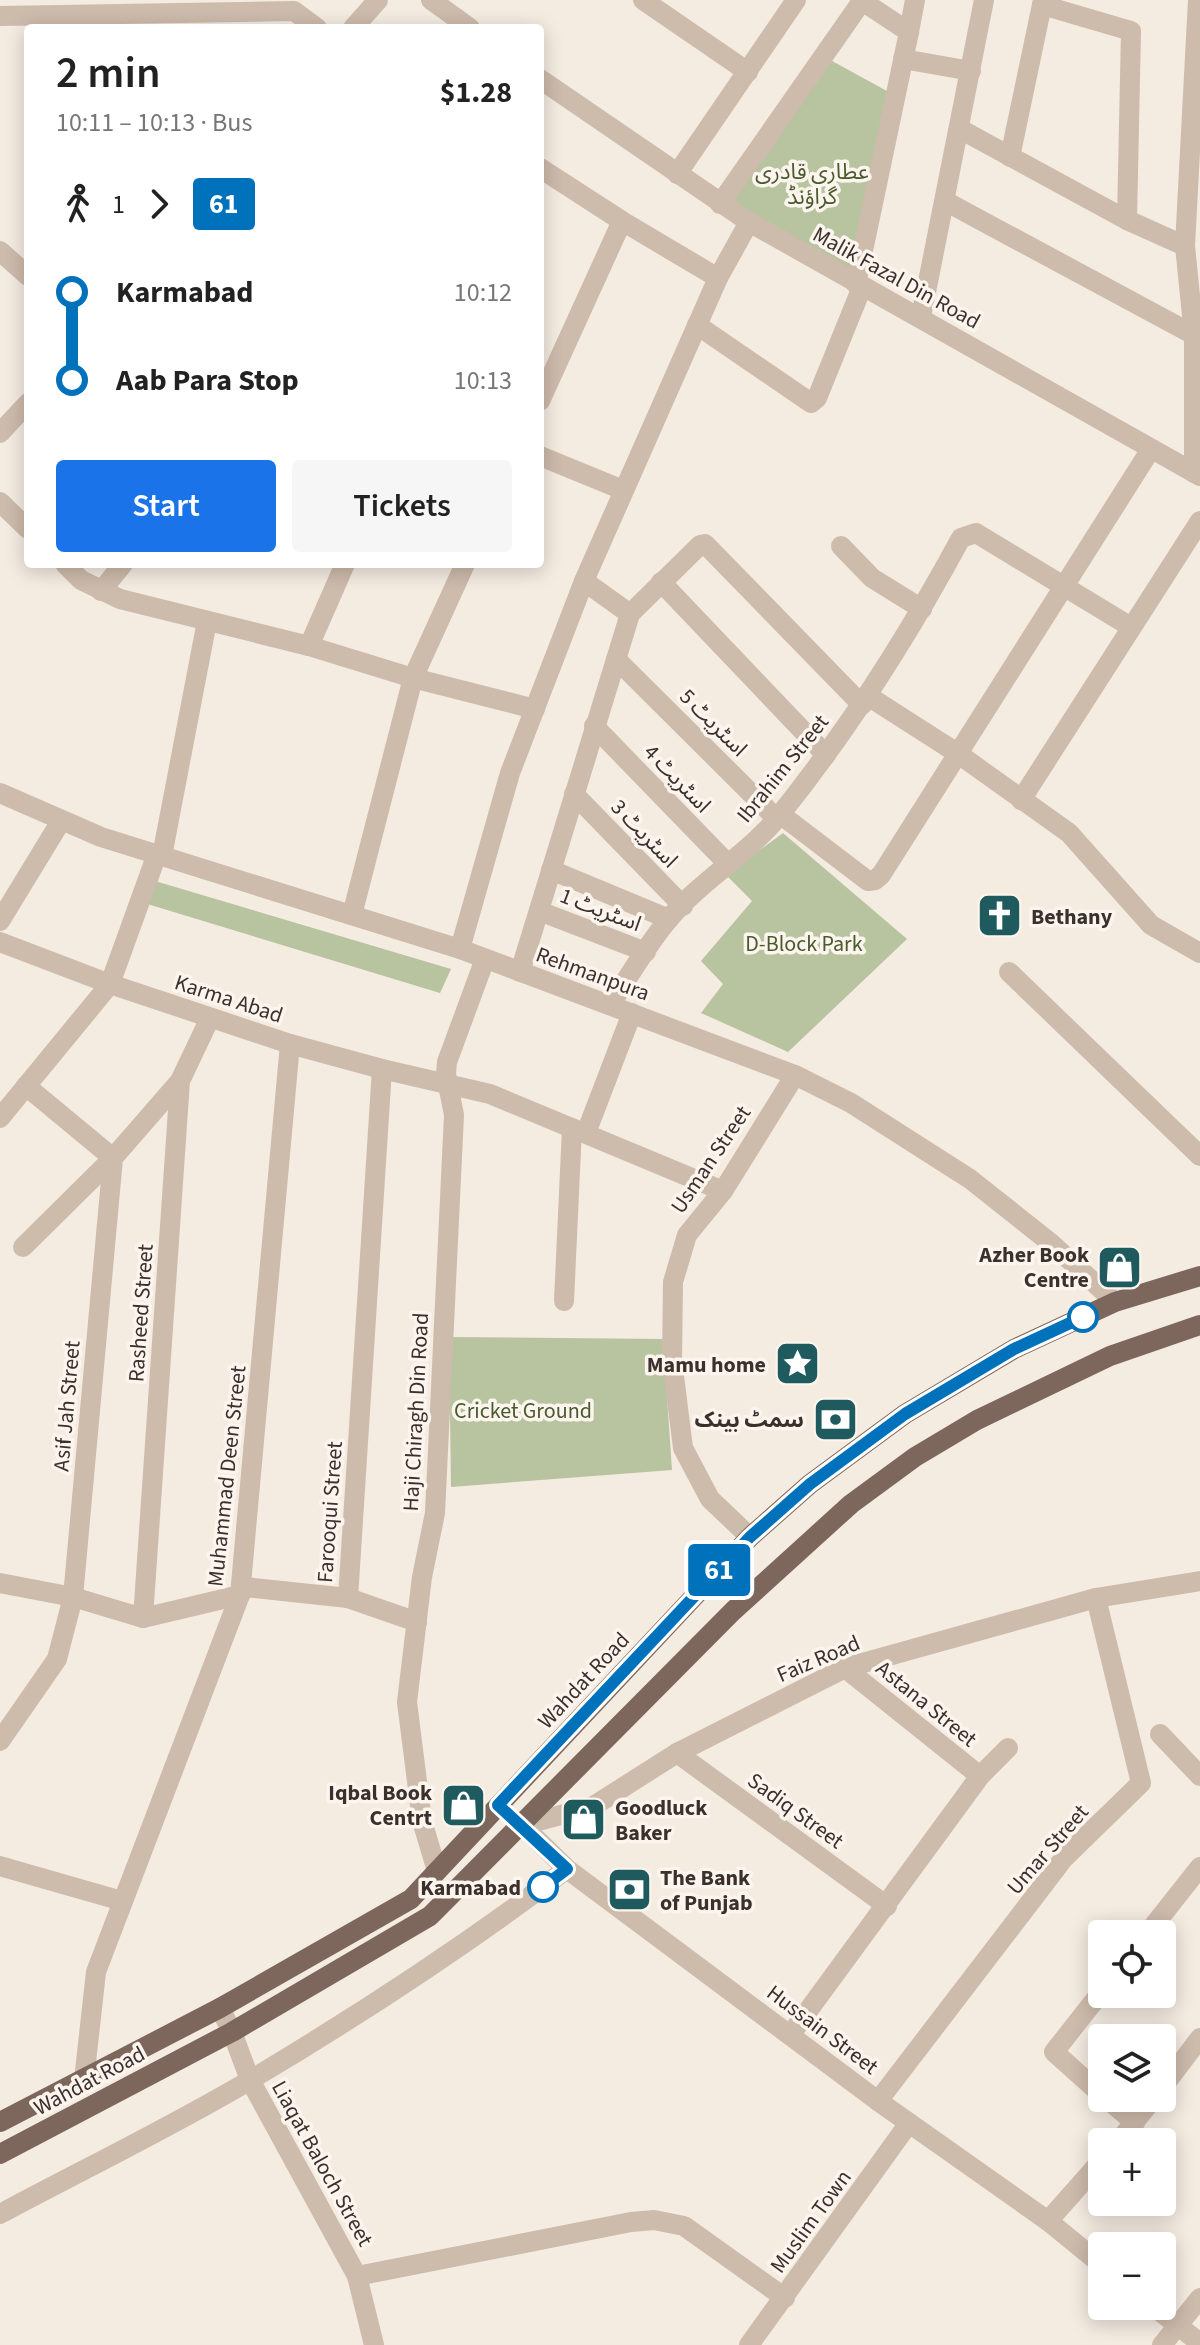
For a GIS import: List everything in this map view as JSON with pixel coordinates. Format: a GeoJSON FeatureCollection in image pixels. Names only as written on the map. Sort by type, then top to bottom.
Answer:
{"type":"FeatureCollection","features":[{"type":"Feature","properties":{"kind":"main road","name":"Wahdat Road"},"geometry":{"type":"LineString","coordinates":[[0,2122],[220,2008],[411,1899],[750,1537],[810,1484],[905,1414],[1014,1349],[1115,1302],[1200,1276]]}},
{"type":"Feature","properties":{"kind":"main road","name":"Wahdat Road"},"geometry":{"type":"LineString","coordinates":[[0,2154],[232,2032],[430,1916],[733,1611],[851,1504],[915,1457],[977,1420],[1110,1356],[1200,1325]]}},
{"type":"Feature","properties":{"kind":"main road"},"geometry":{"type":"LineString","coordinates":[[498,1805],[522,1825]]}},
{"type":"Feature","properties":{"kind":"street"},"geometry":{"type":"LineString","coordinates":[[357,24],[378,0]]}},
{"type":"Feature","properties":{"kind":"street"},"geometry":{"type":"LineString","coordinates":[[431,0],[464,24]]}},
{"type":"Feature","properties":{"kind":"street"},"geometry":{"type":"LineString","coordinates":[[643,0],[748,72]]}},
{"type":"Feature","properties":{"kind":"street"},"geometry":{"type":"LineString","coordinates":[[720,204],[861,0],[909,32]]}},
{"type":"Feature","properties":{"kind":"street"},"geometry":{"type":"LineString","coordinates":[[697,325],[811,403],[817,398],[859,285],[915,0]]}},
{"type":"Feature","properties":{"kind":"street"},"geometry":{"type":"LineString","coordinates":[[921,317],[984,0]]}},
{"type":"Feature","properties":{"kind":"street"},"geometry":{"type":"LineString","coordinates":[[1197,475],[1196,292],[1185,246],[1198,0]]}},
{"type":"Feature","properties":{"kind":"street"},"geometry":{"type":"LineString","coordinates":[[1010,157],[1042,2],[1131,31],[1127,220]]}},
{"type":"Feature","properties":{"kind":"street"},"geometry":{"type":"LineString","coordinates":[[677,174],[748,72],[786,4]]}},
{"type":"Feature","properties":{"kind":"street"},"geometry":{"type":"LineString","coordinates":[[0,16],[229,6],[294,11],[312,24]]}},
{"type":"Feature","properties":{"kind":"street"},"geometry":{"type":"LineString","coordinates":[[903,59],[971,71]]}},
{"type":"Feature","properties":{"kind":"street","name":"Malik Fazal Din Road"},"geometry":{"type":"LineString","coordinates":[[544,89],[749,222],[1197,475]]}},
{"type":"Feature","properties":{"kind":"street"},"geometry":{"type":"LineString","coordinates":[[960,129],[1127,220],[1185,246]]}},
{"type":"Feature","properties":{"kind":"street"},"geometry":{"type":"LineString","coordinates":[[544,171],[718,278]]}},
{"type":"Feature","properties":{"kind":"street"},"geometry":{"type":"LineString","coordinates":[[945,201],[1194,335]]}},
{"type":"Feature","properties":{"kind":"street"},"geometry":{"type":"LineString","coordinates":[[544,392],[622,221]]}},
{"type":"Feature","properties":{"kind":"street"},"geometry":{"type":"LineString","coordinates":[[460,949],[510,773],[584,581],[718,278],[749,222]]}},
{"type":"Feature","properties":{"kind":"street"},"geometry":{"type":"LineString","coordinates":[[0,251],[24,272]]}},
{"type":"Feature","properties":{"kind":"street"},"geometry":{"type":"LineString","coordinates":[[0,433],[24,407]]}},
{"type":"Feature","properties":{"kind":"street"},"geometry":{"type":"LineString","coordinates":[[957,753],[1151,449]]}},
{"type":"Feature","properties":{"kind":"street"},"geometry":{"type":"LineString","coordinates":[[544,458],[623,490]]}},
{"type":"Feature","properties":{"kind":"street"},"geometry":{"type":"LineString","coordinates":[[0,502],[24,525]]}},
{"type":"Feature","properties":{"kind":"street"},"geometry":{"type":"LineString","coordinates":[[1021,800],[1200,521]]}},
{"type":"Feature","properties":{"kind":"street","name":"Ibrahim Street"},"geometry":{"type":"LineString","coordinates":[[610,1005],[676,912],[779,816],[826,755],[865,701],[922,609],[961,538],[976,533],[1063,586]]}},
{"type":"Feature","properties":{"kind":"street"},"geometry":{"type":"LineString","coordinates":[[520,972],[630,614],[700,545],[705,544],[865,701],[957,753],[1069,833],[1151,925],[1200,953]]}},
{"type":"Feature","properties":{"kind":"street"},"geometry":{"type":"LineString","coordinates":[[841,546],[872,578],[922,609]]}},
{"type":"Feature","properties":{"kind":"street"},"geometry":{"type":"LineString","coordinates":[[69,568],[81,580],[120,599],[309,646],[413,678],[535,709]]}},
{"type":"Feature","properties":{"kind":"street"},"geometry":{"type":"LineString","coordinates":[[101,591],[120,568]]}},
{"type":"Feature","properties":{"kind":"street"},"geometry":{"type":"LineString","coordinates":[[309,646],[343,568]]}},
{"type":"Feature","properties":{"kind":"street"},"geometry":{"type":"LineString","coordinates":[[352,915],[413,678],[463,568]]}},
{"type":"Feature","properties":{"kind":"street"},"geometry":{"type":"LineString","coordinates":[[584,581],[630,614]]}},
{"type":"Feature","properties":{"kind":"street"},"geometry":{"type":"LineString","coordinates":[[661,582],[826,755]]}},
{"type":"Feature","properties":{"kind":"street"},"geometry":{"type":"LineString","coordinates":[[1063,586],[1131,627]]}},
{"type":"Feature","properties":{"kind":"street"},"geometry":{"type":"LineString","coordinates":[[2,1111],[110,984],[159,855],[207,621]]}},
{"type":"Feature","properties":{"kind":"street","name":"اسٹریٹ 5"},"geometry":{"type":"LineString","coordinates":[[616,659],[779,816],[868,881],[881,875],[957,753]]}},
{"type":"Feature","properties":{"kind":"street","name":"اسٹریٹ 4"},"geometry":{"type":"LineString","coordinates":[[594,726],[728,864]]}},
{"type":"Feature","properties":{"kind":"street","name":"Rehmanpura"},"geometry":{"type":"LineString","coordinates":[[0,793],[61,821],[159,855],[460,949],[795,1075],[851,1103],[970,1179],[1052,1244],[1115,1302]]}},
{"type":"Feature","properties":{"kind":"street","name":"اسٹریٹ 3"},"geometry":{"type":"LineString","coordinates":[[574,794],[676,912]]}},
{"type":"Feature","properties":{"kind":"street"},"geometry":{"type":"LineString","coordinates":[[0,921],[61,821]]}},
{"type":"Feature","properties":{"kind":"street"},"geometry":{"type":"LineString","coordinates":[[551,870],[676,912]]}},
{"type":"Feature","properties":{"kind":"street","name":"اسٹریٹ 1"},"geometry":{"type":"LineString","coordinates":[[539,911],[646,952]]}},
{"type":"Feature","properties":{"kind":"street","name":"Karma Abad"},"geometry":{"type":"LineString","coordinates":[[0,942],[110,984],[290,1044],[490,1094],[723,1191]]}},
{"type":"Feature","properties":{"kind":"street","name":"Haji Chiragh Din Road"},"geometry":{"type":"LineString","coordinates":[[437,1871],[422,1821],[407,1702],[435,1513],[454,1115],[447,1062],[485,959]]}},
{"type":"Feature","properties":{"kind":"street"},"geometry":{"type":"LineString","coordinates":[[1009,972],[1200,1156]]}},
{"type":"Feature","properties":{"kind":"street"},"geometry":{"type":"LineString","coordinates":[[564,1301],[579,1131],[632,1013]]}},
{"type":"Feature","properties":{"kind":"street","name":"Rasheed Street"},"geometry":{"type":"LineString","coordinates":[[143,1618],[180,1081],[210,1018]]}},
{"type":"Feature","properties":{"kind":"street","name":"Muhammad Deen Street"},"geometry":{"type":"LineString","coordinates":[[84,2080],[96,1972],[240,1595],[290,1044]]}},
{"type":"Feature","properties":{"kind":"street","name":"Farooqui Street"},"geometry":{"type":"LineString","coordinates":[[143,1618],[240,1595],[245,1587],[348,1598],[382,1069]]}},
{"type":"Feature","properties":{"kind":"street","name":"Usman Street"},"geometry":{"type":"LineString","coordinates":[[750,1537],[710,1499],[683,1448],[672,1360],[673,1282],[687,1235],[723,1191],[795,1075]]}},
{"type":"Feature","properties":{"kind":"street"},"geometry":{"type":"LineString","coordinates":[[23,1247],[113,1158],[180,1081]]}},
{"type":"Feature","properties":{"kind":"street"},"geometry":{"type":"LineString","coordinates":[[26,1086],[113,1158]]}},
{"type":"Feature","properties":{"kind":"street","name":"Asif Jah Street"},"geometry":{"type":"LineString","coordinates":[[0,1741],[57,1659],[73,1597],[113,1158]]}},
{"type":"Feature","properties":{"kind":"street","name":"Faiz Road"},"geometry":{"type":"LineString","coordinates":[[522,1825],[592,1807],[677,1753],[845,1668],[1096,1598],[1200,1581]]}},
{"type":"Feature","properties":{"kind":"street"},"geometry":{"type":"LineString","coordinates":[[0,1583],[73,1597],[143,1618]]}},
{"type":"Feature","properties":{"kind":"street"},"geometry":{"type":"LineString","coordinates":[[348,1598],[417,1622]]}},
{"type":"Feature","properties":{"kind":"street","name":"Umar Street"},"geometry":{"type":"LineString","coordinates":[[878,2101],[1064,1858],[1141,1783],[1096,1598]]}},
{"type":"Feature","properties":{"kind":"street","name":"Astana Street"},"geometry":{"type":"LineString","coordinates":[[845,1668],[980,1776]]}},
{"type":"Feature","properties":{"kind":"street"},"geometry":{"type":"LineString","coordinates":[[1160,1734],[1200,1776]]}},
{"type":"Feature","properties":{"kind":"street"},"geometry":{"type":"LineString","coordinates":[[791,2034],[980,1776],[1008,1748]]}},
{"type":"Feature","properties":{"kind":"street","name":"Sadiq Street"},"geometry":{"type":"LineString","coordinates":[[677,1753],[887,1906]]}},
{"type":"Feature","properties":{"kind":"street","name":"Hussain Street"},"geometry":{"type":"LineString","coordinates":[[522,1825],[567,1869],[878,2101],[1048,2221],[1088,2254]]}},
{"type":"Feature","properties":{"kind":"street"},"geometry":{"type":"LineString","coordinates":[[0,1866],[122,1901]]}},
{"type":"Feature","properties":{"kind":"street"},"geometry":{"type":"LineString","coordinates":[[1158,1920],[1200,1867]]}},
{"type":"Feature","properties":{"kind":"street"},"geometry":{"type":"LineString","coordinates":[[0,2214],[250,2080],[409,1982],[567,1869]]}},
{"type":"Feature","properties":{"kind":"street","name":"Liaqat Baloch Street"},"geometry":{"type":"LineString","coordinates":[[220,2008],[250,2080],[357,2276],[374,2345]]}},
{"type":"Feature","properties":{"kind":"street"},"geometry":{"type":"LineString","coordinates":[[1088,2082],[1054,2052],[1089,2008]]}},
{"type":"Feature","properties":{"kind":"street"},"geometry":{"type":"LineString","coordinates":[[1176,2070],[1200,2038]]}},
{"type":"Feature","properties":{"kind":"street"},"geometry":{"type":"LineString","coordinates":[[1122,2112],[1135,2123]]}},
{"type":"Feature","properties":{"kind":"street"},"geometry":{"type":"LineString","coordinates":[[1131,2128],[1143,2112]]}},
{"type":"Feature","properties":{"kind":"street","name":"Muslim Town"},"geometry":{"type":"LineString","coordinates":[[749,2345],[909,2123]]}},
{"type":"Feature","properties":{"kind":"street"},"geometry":{"type":"LineString","coordinates":[[1048,2221],[1088,2176]]}},
{"type":"Feature","properties":{"kind":"street"},"geometry":{"type":"LineString","coordinates":[[357,2276],[654,2220],[684,2226],[785,2298]]}},
{"type":"Feature","properties":{"kind":"street"},"geometry":{"type":"LineString","coordinates":[[1162,2345],[1200,2298]]}},
{"type":"Feature","properties":{"kind":"street"},"geometry":{"type":"LineString","coordinates":[[1170,2320],[1200,2343]]}},
{"type":"Feature","properties":{"kind":"green space","name":"عطاری قادری گراؤنڈ"},"geometry":{"type":"Polygon","coordinates":[[[823,56],[896,96],[856,284],[720,204],[823,56]]]}},
{"type":"Feature","properties":{"kind":"green space","name":"D-Block Park"},"geometry":{"type":"Polygon","coordinates":[[[783,833],[907,939],[788,1052],[701,1013],[723,984],[701,961],[752,901],[726,875],[783,833]]]}},
{"type":"Feature","properties":{"kind":"green space"},"geometry":{"type":"Polygon","coordinates":[[[155,881],[451,969],[440,993],[144,903],[155,881]]]}},
{"type":"Feature","properties":{"kind":"green space","name":"Cricket Ground"},"geometry":{"type":"Polygon","coordinates":[[[449,1337],[663,1339],[672,1470],[451,1487],[449,1337]]]}},
{"type":"Feature","properties":{"kind":"bus line","name":"61"},"geometry":{"type":"LineString","coordinates":[[543,1887],[567,1869],[498,1805],[750,1537],[810,1484],[905,1414],[1014,1349],[1083,1317]]}},
{"type":"Feature","properties":{"kind":"place","name":"Bethany"},"geometry":{"type":"Point","coordinates":[1000,916]}},
{"type":"Feature","properties":{"kind":"place","name":"Azher Book Centre"},"geometry":{"type":"Point","coordinates":[1120,1267]}},
{"type":"Feature","properties":{"kind":"place","name":"Mamu home"},"geometry":{"type":"Point","coordinates":[797,1364]}},
{"type":"Feature","properties":{"kind":"place","name":"سمٹ بینک"},"geometry":{"type":"Point","coordinates":[835,1419]}},
{"type":"Feature","properties":{"kind":"place","name":"Iqbal Book Centrt"},"geometry":{"type":"Point","coordinates":[463,1805]}},
{"type":"Feature","properties":{"kind":"place","name":"Goodluck Baker"},"geometry":{"type":"Point","coordinates":[584,1820]}},
{"type":"Feature","properties":{"kind":"place","name":"Karmabad"},"geometry":{"type":"Point","coordinates":[543,1887]}},
{"type":"Feature","properties":{"kind":"place","name":"The Bank of Punjab"},"geometry":{"type":"Point","coordinates":[629,1890]}}]}
